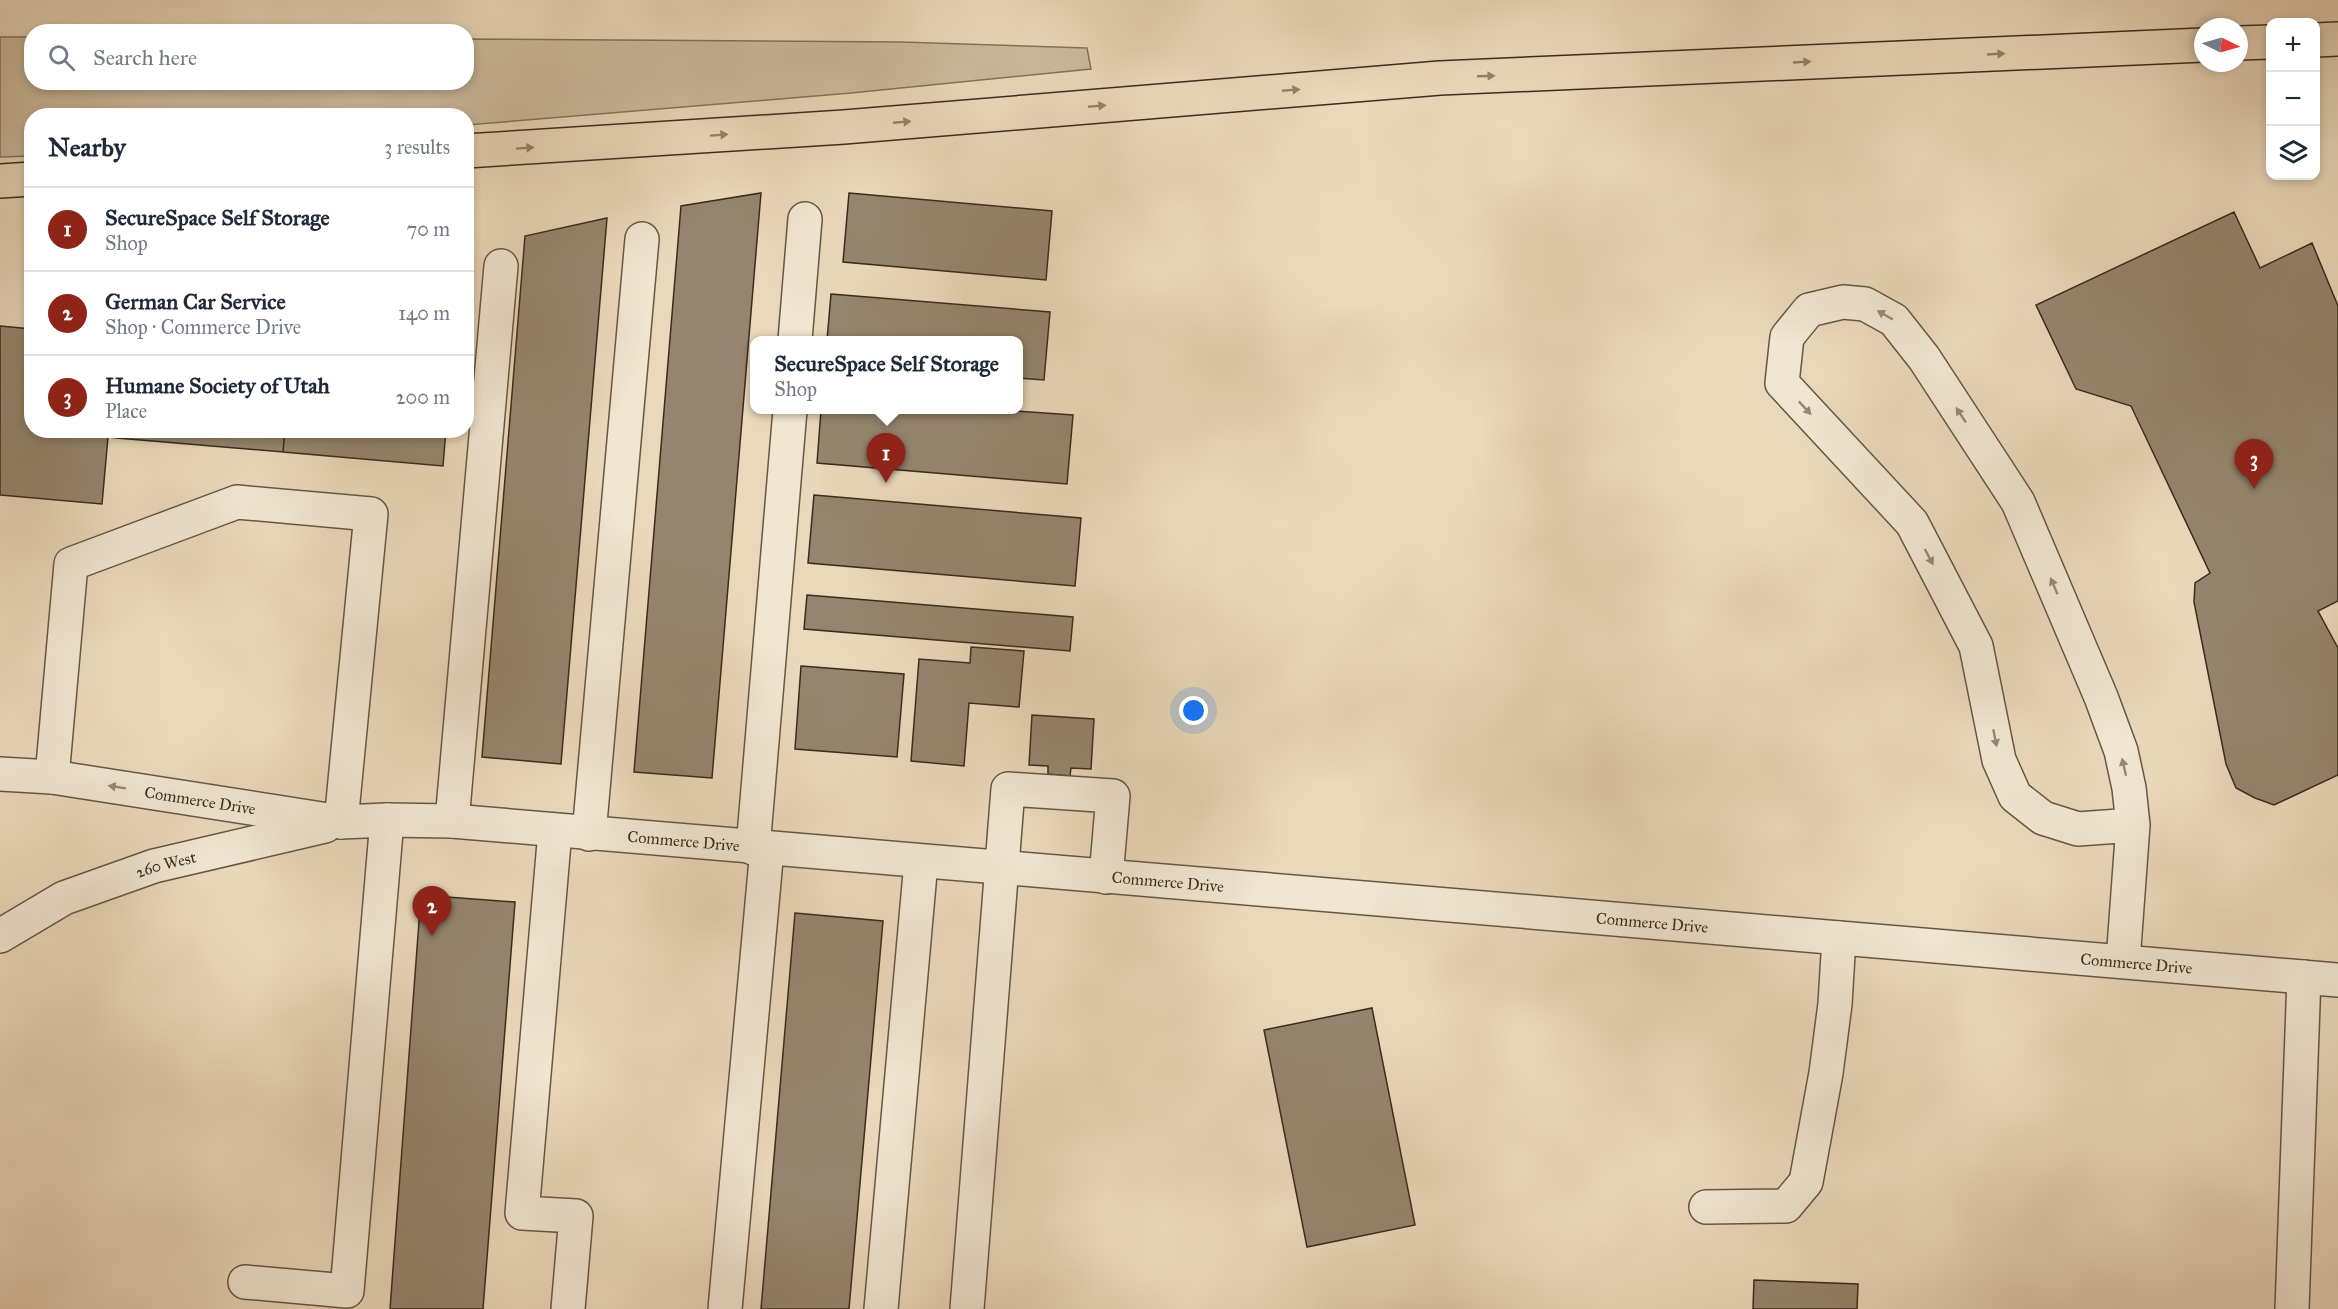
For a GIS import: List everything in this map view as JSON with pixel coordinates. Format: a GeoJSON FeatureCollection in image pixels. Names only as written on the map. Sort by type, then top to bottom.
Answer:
{"type":"FeatureCollection","features":[{"type":"Feature","properties":{"kind":"highway"},"geometry":{"type":"LineString","coordinates":[[2320,40],[2338,39]]}},
{"type":"Feature","properties":{"kind":"highway"},"geometry":{"type":"LineString","coordinates":[[2248,43],[2266,42]]}},
{"type":"Feature","properties":{"kind":"highway"},"geometry":{"type":"LineString","coordinates":[[474,150],[844,127],[1440,78],[2194,45]]}},
{"type":"Feature","properties":{"kind":"highway"},"geometry":{"type":"LineString","coordinates":[[0,181],[24,180]]}},
{"type":"Feature","properties":{"kind":"street"},"geometry":{"type":"LineString","coordinates":[[795,336],[806,219]]}},
{"type":"Feature","properties":{"kind":"street"},"geometry":{"type":"LineString","coordinates":[[589,834],[642,239]]}},
{"type":"Feature","properties":{"kind":"street"},"geometry":{"type":"LineString","coordinates":[[452,821],[501,266]]}},
{"type":"Feature","properties":{"kind":"street"},"geometry":{"type":"LineString","coordinates":[[2123,962],[2133,825],[2129,788],[2121,752],[2101,697],[2018,502],[1924,358],[1894,320],[1865,303],[1843,302],[1809,310],[1787,337],[1782,383],[1912,523],[1976,646],[1999,760],[2015,796],[2043,818],[2078,828],[2133,825]]}},
{"type":"Feature","properties":{"kind":"street"},"geometry":{"type":"LineString","coordinates":[[725,1309],[790,414]]}},
{"type":"Feature","properties":{"kind":"street"},"geometry":{"type":"LineString","coordinates":[[52,777],[71,564],[237,502],[371,514],[341,822]]}},
{"type":"Feature","properties":{"kind":"street","name":"Commerce Drive"},"geometry":{"type":"LineString","coordinates":[[0,774],[52,777],[341,822],[452,821],[2338,980]]}},
{"type":"Feature","properties":{"kind":"street"},"geometry":{"type":"LineString","coordinates":[[967,1309],[1008,789],[1113,796],[1106,877]]}},
{"type":"Feature","properties":{"kind":"street"},"geometry":{"type":"LineString","coordinates":[[245,1282],[347,1291],[387,820]]}},
{"type":"Feature","properties":{"kind":"street","name":"260 West"},"geometry":{"type":"LineString","coordinates":[[0,936],[64,898],[154,866],[341,822]]}},
{"type":"Feature","properties":{"kind":"street"},"geometry":{"type":"LineString","coordinates":[[555,831],[522,1213],[576,1216],[568,1309]]}},
{"type":"Feature","properties":{"kind":"street"},"geometry":{"type":"LineString","coordinates":[[881,1309],[921,862]]}},
{"type":"Feature","properties":{"kind":"street"},"geometry":{"type":"LineString","coordinates":[[1706,1207],[1786,1206],[1806,1182],[1826,1073],[1835,1004],[1839,938]]}},
{"type":"Feature","properties":{"kind":"street"},"geometry":{"type":"LineString","coordinates":[[2292,1309],[2304,977]]}},
{"type":"Feature","properties":{"kind":"shaded area"},"geometry":{"type":"Polygon","coordinates":[[[0,37],[24,37],[24,90],[474,90],[474,39],[901,42],[1087,48],[1091,69],[851,93],[474,124],[474,108],[24,108],[24,156],[0,157],[0,37]]]}},
{"type":"Feature","properties":{"kind":"building"},"geometry":{"type":"Polygon","coordinates":[[[761,193],[712,778],[634,772],[681,206],[761,193]]]}},
{"type":"Feature","properties":{"kind":"building"},"geometry":{"type":"Polygon","coordinates":[[[849,193],[1052,211],[1046,280],[843,262],[849,193]]]}},
{"type":"Feature","properties":{"kind":"building"},"geometry":{"type":"Polygon","coordinates":[[[2234,212],[2260,268],[2312,243],[2338,306],[2338,601],[2318,611],[2338,648],[2338,775],[2274,805],[2236,788],[2226,764],[2194,602],[2195,583],[2210,573],[2131,406],[2076,389],[2036,305],[2234,212]]]}},
{"type":"Feature","properties":{"kind":"building"},"geometry":{"type":"Polygon","coordinates":[[[607,218],[561,764],[482,757],[525,236],[607,218]]]}},
{"type":"Feature","properties":{"kind":"building"},"geometry":{"type":"Polygon","coordinates":[[[831,294],[1050,312],[1044,380],[1023,378],[1023,336],[827,336],[831,294]]]}},
{"type":"Feature","properties":{"kind":"building"},"geometry":{"type":"Polygon","coordinates":[[[0,326],[24,328],[24,438],[108,438],[102,504],[0,495],[0,326]]]}},
{"type":"Feature","properties":{"kind":"building"},"geometry":{"type":"Polygon","coordinates":[[[1023,411],[1073,415],[1067,484],[817,463],[821,414],[1023,414],[1023,411]]]}},
{"type":"Feature","properties":{"kind":"building"},"geometry":{"type":"Polygon","coordinates":[[[117,438],[284,438],[283,452],[117,438]]]}},
{"type":"Feature","properties":{"kind":"building"},"geometry":{"type":"Polygon","coordinates":[[[284,438],[445,438],[443,466],[283,452],[284,438]]]}},
{"type":"Feature","properties":{"kind":"building"},"geometry":{"type":"Polygon","coordinates":[[[814,495],[1081,518],[1075,586],[808,563],[814,495]]]}},
{"type":"Feature","properties":{"kind":"building"},"geometry":{"type":"Polygon","coordinates":[[[807,595],[1073,617],[1070,651],[804,629],[807,595]]]}},
{"type":"Feature","properties":{"kind":"building"},"geometry":{"type":"Polygon","coordinates":[[[971,647],[1024,651],[1019,707],[969,703],[964,766],[911,761],[919,659],[970,663],[971,647]]]}},
{"type":"Feature","properties":{"kind":"building"},"geometry":{"type":"Polygon","coordinates":[[[801,666],[904,674],[897,757],[795,749],[801,666]]]}},
{"type":"Feature","properties":{"kind":"building"},"geometry":{"type":"Polygon","coordinates":[[[1032,715],[1094,719],[1091,769],[1071,768],[1070,776],[1048,774],[1048,766],[1029,765],[1032,715]]]}},
{"type":"Feature","properties":{"kind":"building"},"geometry":{"type":"Polygon","coordinates":[[[421,895],[515,902],[483,1309],[390,1309],[421,895]]]}},
{"type":"Feature","properties":{"kind":"building"},"geometry":{"type":"Polygon","coordinates":[[[795,913],[883,921],[849,1309],[761,1309],[795,913]]]}},
{"type":"Feature","properties":{"kind":"building"},"geometry":{"type":"Polygon","coordinates":[[[1372,1008],[1415,1225],[1307,1247],[1264,1030],[1372,1008]]]}},
{"type":"Feature","properties":{"kind":"building"},"geometry":{"type":"Polygon","coordinates":[[[1754,1280],[1858,1284],[1857,1309],[1753,1309],[1754,1280]]]}},
{"type":"Feature","properties":{"kind":"place","name":"SecureSpace Self Storage"},"geometry":{"type":"Point","coordinates":[886,483]}},
{"type":"Feature","properties":{"kind":"place","name":"Humane Society of Utah"},"geometry":{"type":"Point","coordinates":[2254,489]}},
{"type":"Feature","properties":{"kind":"place","name":"German Car Service"},"geometry":{"type":"Point","coordinates":[432,936]}}]}
